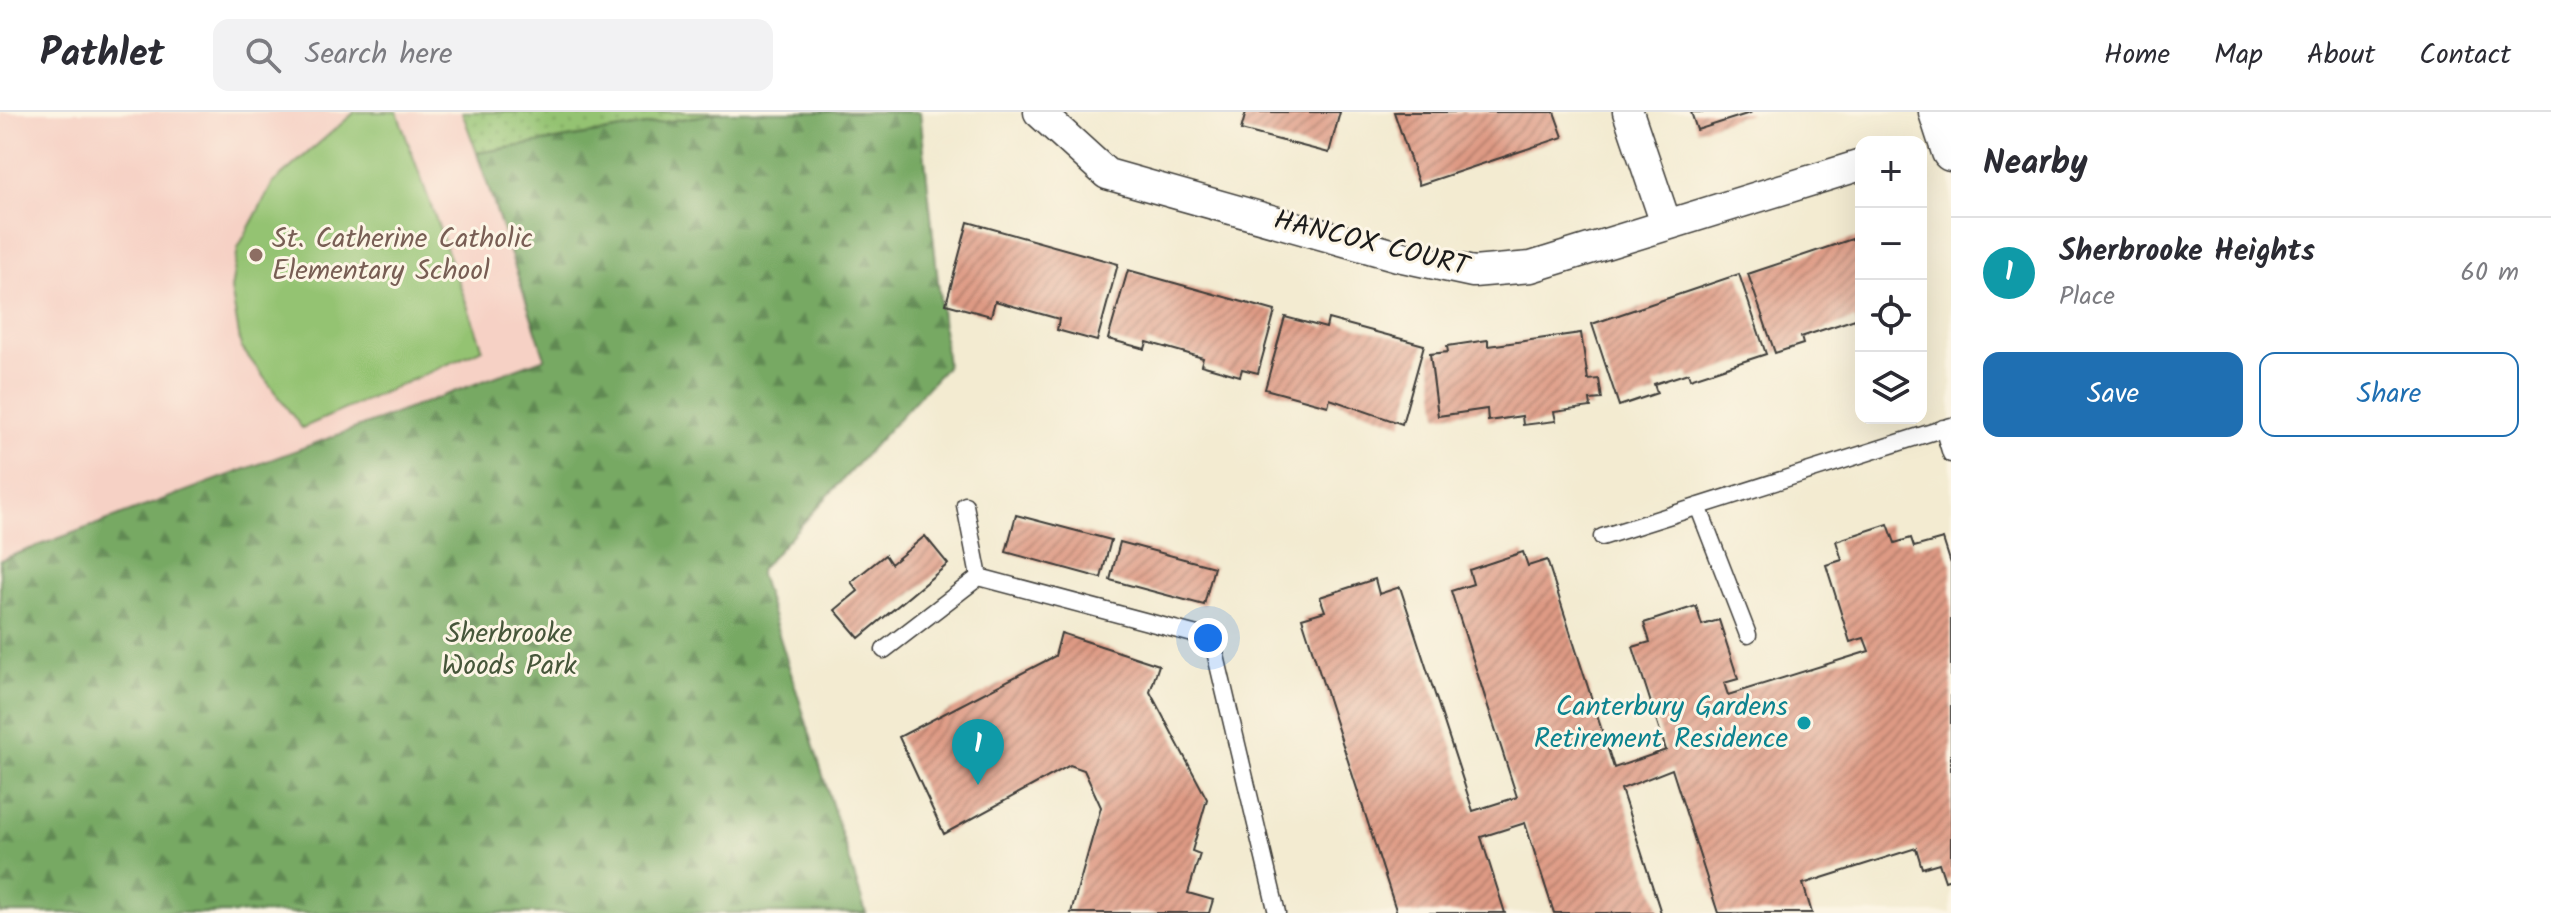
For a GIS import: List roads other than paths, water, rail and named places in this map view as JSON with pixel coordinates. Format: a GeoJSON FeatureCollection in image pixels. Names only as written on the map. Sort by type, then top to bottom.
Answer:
{"type":"FeatureCollection","features":[{"type":"Feature","properties":{"kind":"street","name":"HANCOX COURT"},"geometry":{"type":"LineString","coordinates":[[1039,112],[1107,174],[1398,256],[1473,272],[1531,267],[1855,167]]}},
{"type":"Feature","properties":{"kind":"street"},"geometry":{"type":"LineString","coordinates":[[1628,112],[1666,224]]}},
{"type":"Feature","properties":{"kind":"lane"},"geometry":{"type":"LineString","coordinates":[[1602,537],[1947,427],[1951,454]]}},
{"type":"Feature","properties":{"kind":"lane"},"geometry":{"type":"LineString","coordinates":[[965,505],[979,577]]}},
{"type":"Feature","properties":{"kind":"lane"},"geometry":{"type":"LineString","coordinates":[[1698,506],[1748,635]]}},
{"type":"Feature","properties":{"kind":"lane"},"geometry":{"type":"LineString","coordinates":[[884,650],[979,577]]}},
{"type":"Feature","properties":{"kind":"lane"},"geometry":{"type":"LineString","coordinates":[[979,577],[1212,639],[1277,913]]}},
{"type":"Feature","properties":{"kind":"place","name":"St. Catherine Catholic Elementary School"},"geometry":{"type":"Point","coordinates":[256,255]}},
{"type":"Feature","properties":{"kind":"place","name":"Canterbury Gardens Retirement Residence"},"geometry":{"type":"Point","coordinates":[1804,723]}},
{"type":"Feature","properties":{"kind":"place","name":"Sherbrooke Heights"},"geometry":{"type":"Point","coordinates":[978,785]}},
{"type":"Feature","properties":{"kind":"park label","name":"Sherbrooke Woods Park"},"geometry":{"type":"Point","coordinates":[509,650]}}]}
